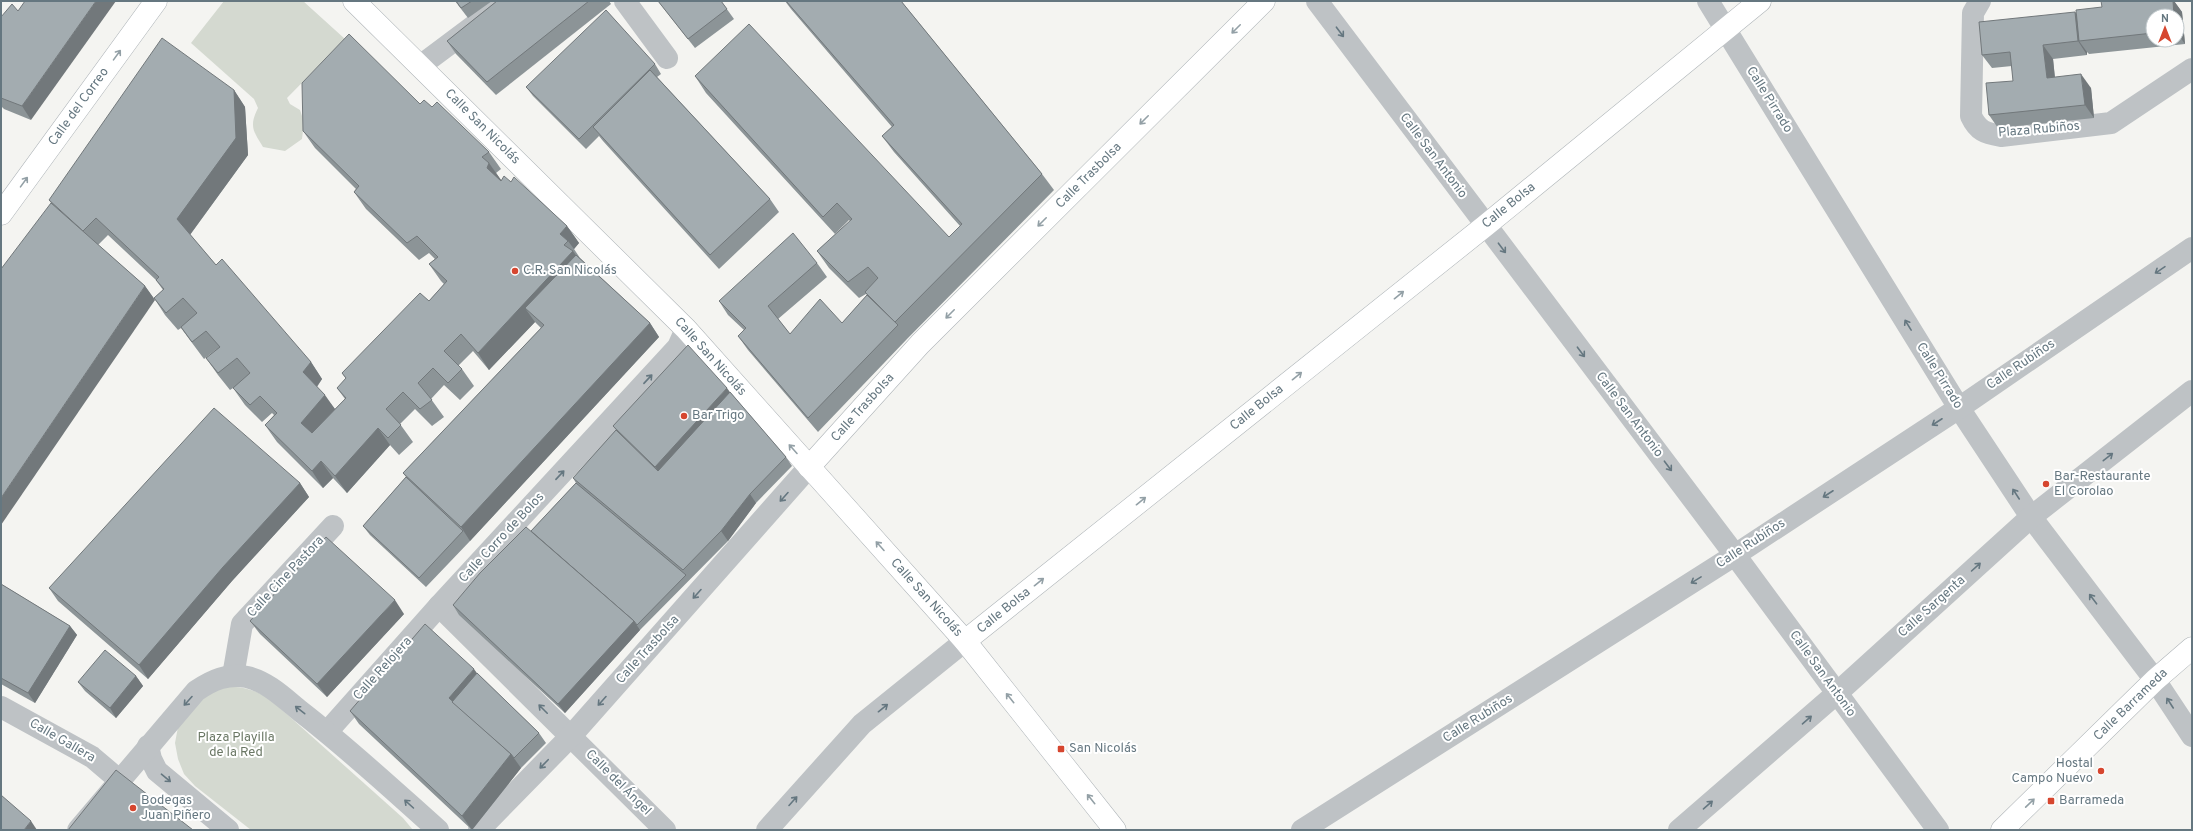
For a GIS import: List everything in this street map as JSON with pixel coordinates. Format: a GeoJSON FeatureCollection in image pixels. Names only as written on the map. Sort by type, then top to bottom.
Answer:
{"type":"FeatureCollection","features":[{"type":"Feature","properties":{"kind":"street","name":"Calle del Correo"},"geometry":{"type":"LineString","coordinates":[[1,214],[156,1]]}},
{"type":"Feature","properties":{"kind":"street","name":"Calle San Nicolás"},"geometry":{"type":"LineString","coordinates":[[354,1],[686,329],[965,642],[1115,830]]}},
{"type":"Feature","properties":{"kind":"street"},"geometry":{"type":"LineString","coordinates":[[420,66],[507,1]]}},
{"type":"Feature","properties":{"kind":"street"},"geometry":{"type":"LineString","coordinates":[[625,1],[667,58]]}},
{"type":"Feature","properties":{"kind":"street","name":"Calle Trasbolsa"},"geometry":{"type":"LineString","coordinates":[[479,830],[571,736],[920,344],[1264,1]]}},
{"type":"Feature","properties":{"kind":"street","name":"Calle San Antonio"},"geometry":{"type":"LineString","coordinates":[[1317,1],[1485,226],[1735,555],[1836,694],[1938,830]]}},
{"type":"Feature","properties":{"kind":"street","name":"Calle Pirrado"},"geometry":{"type":"LineString","coordinates":[[1708,1],[1959,408],[2031,517],[2155,680],[2192,736]]}},
{"type":"Feature","properties":{"kind":"street","name":"Calle Bolsa"},"geometry":{"type":"LineString","coordinates":[[766,830],[862,724],[1485,226],[1760,1]]}},
{"type":"Feature","properties":{"kind":"street","name":"Plaza Rubiños"},"geometry":{"type":"LineString","coordinates":[[1980,1],[1973,13],[1970,110],[1976,127],[1989,134],[2001,136],[2111,123],[2192,69]]}},
{"type":"Feature","properties":{"kind":"street","name":"Calle Rubiños"},"geometry":{"type":"LineString","coordinates":[[1302,830],[1735,555],[1959,408],[2192,248]]}},
{"type":"Feature","properties":{"kind":"street","name":"Calle Corro de Bolos"},"geometry":{"type":"LineString","coordinates":[[439,606],[678,347],[686,329]]}},
{"type":"Feature","properties":{"kind":"street","name":"Calle Sargenta"},"geometry":{"type":"LineString","coordinates":[[1679,830],[1836,694],[2031,517],[2192,391]]}},
{"type":"Feature","properties":{"kind":"street","name":"Calle Cine Pastora"},"geometry":{"type":"LineString","coordinates":[[233,676],[242,624],[333,526]]}},
{"type":"Feature","properties":{"kind":"street"},"geometry":{"type":"LineString","coordinates":[[439,606],[571,736]]}},
{"type":"Feature","properties":{"kind":"street","name":"Calle Relojera"},"geometry":{"type":"LineString","coordinates":[[327,732],[439,606]]}},
{"type":"Feature","properties":{"kind":"street","name":"Calle Barrameda"},"geometry":{"type":"LineString","coordinates":[[2002,830],[2155,680],[2192,648]]}},
{"type":"Feature","properties":{"kind":"street"},"geometry":{"type":"LineString","coordinates":[[78,830],[196,691],[219,678],[233,676],[259,681],[271,687],[327,732],[438,830]]}},
{"type":"Feature","properties":{"kind":"street","name":"Calle Gallera"},"geometry":{"type":"LineString","coordinates":[[1,707],[92,757],[120,780]]}},
{"type":"Feature","properties":{"kind":"street","name":"Calle del Ángel"},"geometry":{"type":"LineString","coordinates":[[571,736],[665,830]]}},
{"type":"Feature","properties":{"kind":"street"},"geometry":{"type":"LineString","coordinates":[[148,746],[150,759],[157,771],[228,830]]}},
{"type":"Feature","properties":{"kind":"green space"},"geometry":{"type":"Polygon","coordinates":[[[224,1],[303,1],[345,39],[287,98],[290,104],[300,110],[304,122],[302,139],[285,151],[263,147],[253,128],[255,114],[258,108],[254,99],[191,43],[224,1]]]}},
{"type":"Feature","properties":{"kind":"green space","name":"Plaza Playilla de la Red"},"geometry":{"type":"Polygon","coordinates":[[[226,686],[250,690],[271,700],[403,818],[413,830],[251,830],[195,786],[184,774],[178,759],[175,743],[178,727],[196,700],[226,686]]]}},
{"type":"Feature","properties":{"kind":"building"},"geometry":{"type":"Polygon","coordinates":[[[25,1],[96,1],[22,106],[1,98],[1,17],[12,4],[18,11],[25,1]]]}},
{"type":"Feature","properties":{"kind":"building"},"geometry":{"type":"Polygon","coordinates":[[[456,1],[472,1],[461,8],[456,1]]]}},
{"type":"Feature","properties":{"kind":"building"},"geometry":{"type":"Polygon","coordinates":[[[497,1],[589,1],[487,82],[447,41],[497,1]]]}},
{"type":"Feature","properties":{"kind":"building"},"geometry":{"type":"Polygon","coordinates":[[[658,1],[721,1],[727,9],[688,39],[658,1]]]}},
{"type":"Feature","properties":{"kind":"building"},"geometry":{"type":"Polygon","coordinates":[[[786,1],[901,1],[1042,174],[895,322],[865,292],[878,278],[868,267],[848,282],[817,251],[852,219],[837,203],[823,217],[695,76],[749,24],[949,237],[962,224],[882,136],[894,125],[786,1]]]}},
{"type":"Feature","properties":{"kind":"building"},"geometry":{"type":"Polygon","coordinates":[[[2101,1],[2173,1],[2173,8],[2145,8],[2145,34],[2079,41],[2076,10],[2102,7],[2101,1]]]}},
{"type":"Feature","properties":{"kind":"building"},"geometry":{"type":"Polygon","coordinates":[[[606,10],[655,64],[579,139],[526,87],[606,10]]]}},
{"type":"Feature","properties":{"kind":"building"},"geometry":{"type":"Polygon","coordinates":[[[2075,12],[2078,41],[2043,45],[2047,78],[2081,74],[2085,105],[1989,115],[1986,83],[2013,81],[2010,52],[1982,55],[1979,22],[2075,12]]]}},
{"type":"Feature","properties":{"kind":"building"},"geometry":{"type":"Polygon","coordinates":[[[349,34],[420,104],[424,100],[432,107],[437,102],[489,152],[482,157],[489,163],[487,168],[501,181],[504,176],[511,182],[514,177],[567,226],[560,234],[568,241],[564,245],[573,251],[478,353],[461,334],[444,351],[462,369],[448,383],[433,368],[418,383],[432,400],[420,409],[403,392],[386,409],[401,425],[388,438],[378,428],[335,476],[321,461],[312,471],[265,425],[277,413],[260,396],[250,405],[233,388],[250,373],[237,358],[218,373],[206,358],[220,347],[206,331],[192,342],[181,327],[197,313],[183,298],[166,313],[154,298],[164,289],[156,280],[159,277],[96,218],[83,231],[49,200],[162,38],[234,90],[236,138],[177,219],[216,265],[222,259],[311,362],[303,372],[325,395],[301,423],[312,433],[346,398],[337,388],[346,378],[342,373],[420,293],[429,301],[447,281],[429,264],[438,257],[417,236],[407,243],[354,192],[359,186],[303,131],[302,83],[349,34]]]}},
{"type":"Feature","properties":{"kind":"building"},"geometry":{"type":"Polygon","coordinates":[[[650,70],[770,199],[710,255],[593,127],[650,70]]]}},
{"type":"Feature","properties":{"kind":"building"},"geometry":{"type":"Polygon","coordinates":[[[51,203],[145,286],[1,498],[1,269],[51,203]]]}},
{"type":"Feature","properties":{"kind":"building"},"geometry":{"type":"Polygon","coordinates":[[[793,233],[817,263],[768,306],[790,334],[820,299],[842,323],[867,295],[898,325],[808,418],[738,336],[746,328],[719,301],[793,233]]]}},
{"type":"Feature","properties":{"kind":"building"},"geometry":{"type":"Polygon","coordinates":[[[576,255],[650,323],[461,527],[403,473],[544,325],[525,308],[576,255]]]}},
{"type":"Feature","properties":{"kind":"building","name":"Bar Trigo"},"geometry":{"type":"Polygon","coordinates":[[[688,345],[727,388],[655,467],[613,426],[688,345]]]}},
{"type":"Feature","properties":{"kind":"building"},"geometry":{"type":"Polygon","coordinates":[[[730,392],[786,457],[750,494],[721,531],[683,570],[573,478],[616,430],[658,471],[730,392]]]}},
{"type":"Feature","properties":{"kind":"building"},"geometry":{"type":"Polygon","coordinates":[[[214,408],[300,483],[223,567],[139,665],[49,588],[214,408]]]}},
{"type":"Feature","properties":{"kind":"building"},"geometry":{"type":"Polygon","coordinates":[[[406,477],[463,531],[419,578],[363,526],[406,477]]]}},
{"type":"Feature","properties":{"kind":"building"},"geometry":{"type":"Polygon","coordinates":[[[576,483],[686,575],[637,625],[531,531],[576,483]]]}},
{"type":"Feature","properties":{"kind":"building"},"geometry":{"type":"Polygon","coordinates":[[[526,527],[634,621],[558,704],[453,605],[480,573],[526,527]]]}},
{"type":"Feature","properties":{"kind":"building"},"geometry":{"type":"Polygon","coordinates":[[[326,537],[395,600],[317,684],[250,621],[326,537]]]}},
{"type":"Feature","properties":{"kind":"building"},"geometry":{"type":"Polygon","coordinates":[[[1,584],[70,626],[28,693],[1,678],[1,584]]]}},
{"type":"Feature","properties":{"kind":"building"},"geometry":{"type":"Polygon","coordinates":[[[425,624],[474,669],[449,698],[511,754],[462,816],[350,711],[425,624]]]}},
{"type":"Feature","properties":{"kind":"building"},"geometry":{"type":"Polygon","coordinates":[[[105,650],[136,676],[110,708],[78,682],[105,650]]]}},
{"type":"Feature","properties":{"kind":"building"},"geometry":{"type":"Polygon","coordinates":[[[477,673],[539,733],[514,758],[452,702],[477,673]]]}},
{"type":"Feature","properties":{"kind":"building"},"geometry":{"type":"Polygon","coordinates":[[[116,770],[193,830],[68,830],[116,770]]]}},
{"type":"Feature","properties":{"kind":"building"},"geometry":{"type":"Polygon","coordinates":[[[1,795],[31,821],[24,830],[1,830],[1,795]]]}},
{"type":"Feature","properties":{"kind":"place","name":"C.R. San Nicolás"},"geometry":{"type":"Point","coordinates":[515,271]}},
{"type":"Feature","properties":{"kind":"place","name":"Bar Trigo"},"geometry":{"type":"Point","coordinates":[684,416]}},
{"type":"Feature","properties":{"kind":"place","name":"Bar-Restaurante El Corolao"},"geometry":{"type":"Point","coordinates":[2046,484]}},
{"type":"Feature","properties":{"kind":"place","name":"San Nicolás"},"geometry":{"type":"Point","coordinates":[1061,749]}},
{"type":"Feature","properties":{"kind":"place","name":"Hostal Campo Nuevo"},"geometry":{"type":"Point","coordinates":[2101,771]}},
{"type":"Feature","properties":{"kind":"place","name":"Barrameda"},"geometry":{"type":"Point","coordinates":[2051,801]}},
{"type":"Feature","properties":{"kind":"place","name":"Bodegas Juan Piñero"},"geometry":{"type":"Point","coordinates":[133,808]}}]}
